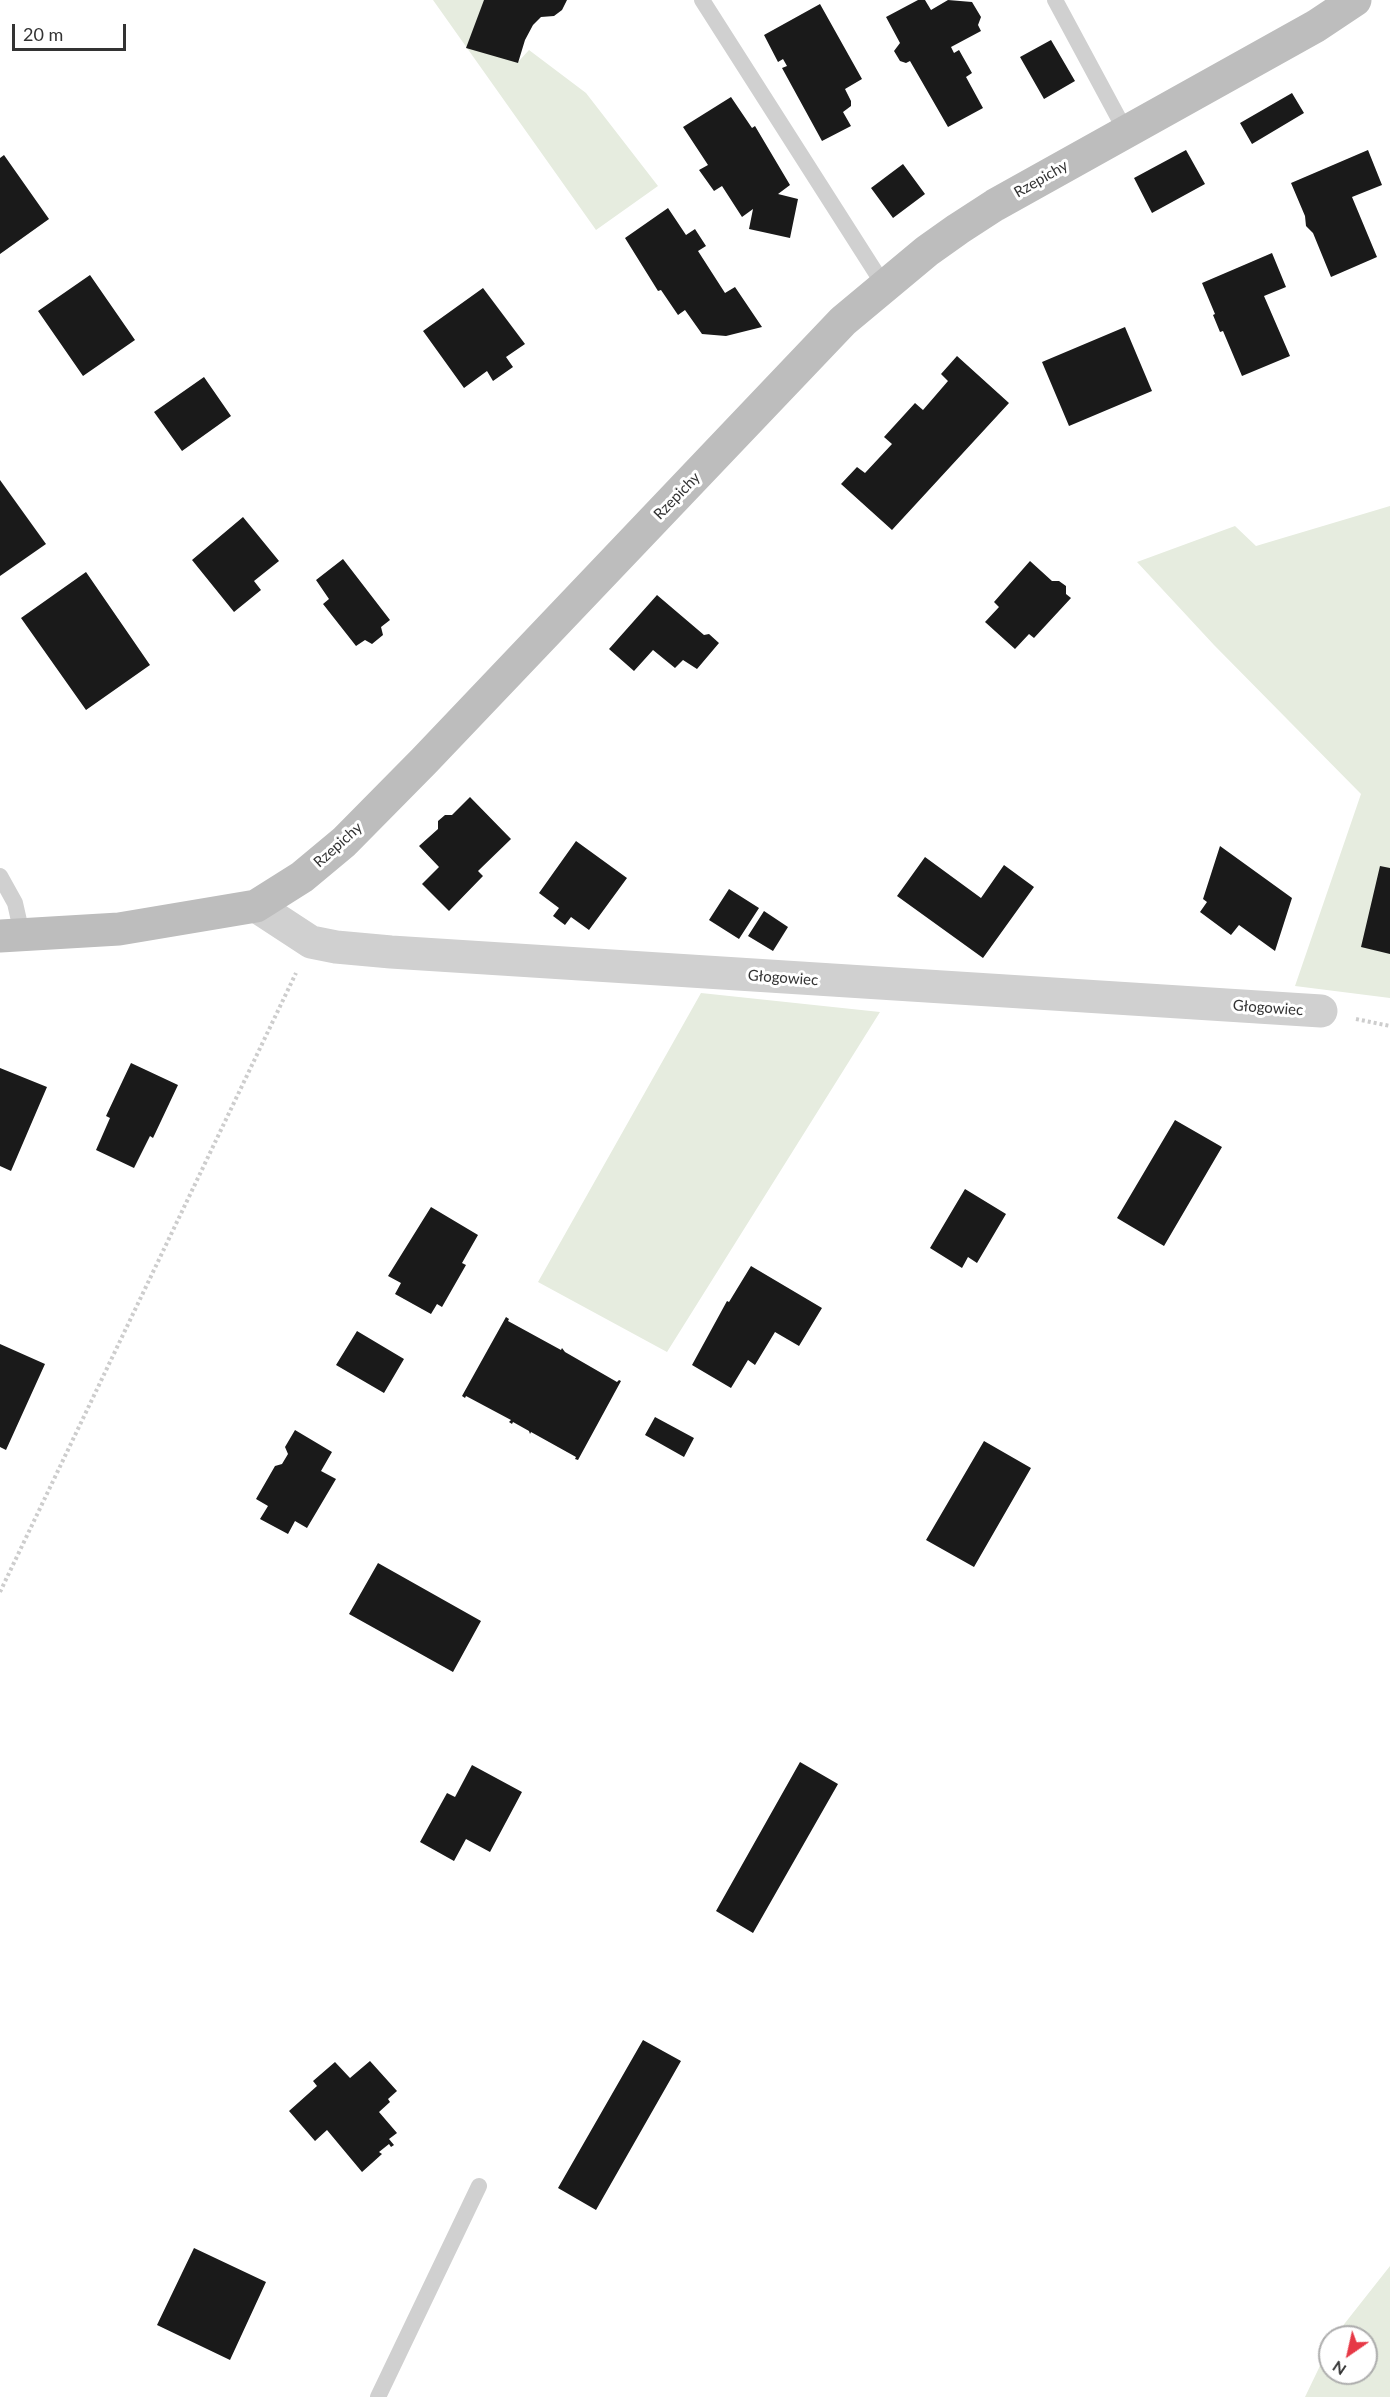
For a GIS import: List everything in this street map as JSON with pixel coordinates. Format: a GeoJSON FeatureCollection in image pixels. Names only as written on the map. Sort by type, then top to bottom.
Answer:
{"type":"FeatureCollection","features":[{"type":"Feature","properties":{"kind":"street","name":"Rzepichy"},"geometry":{"type":"LineString","coordinates":[[11,935],[119,929],[256,906],[302,877],[344,842],[424,761],[843,321],[927,251],[967,223],[1047,174],[1306,31],[1355,0]]}},
{"type":"Feature","properties":{"kind":"street","name":"Głogowiec"},"geometry":{"type":"LineString","coordinates":[[256,906],[311,942],[336,947],[1321,1011]]}},
{"type":"Feature","properties":{"kind":"lane"},"geometry":{"type":"LineString","coordinates":[[702,0],[885,287]]}},
{"type":"Feature","properties":{"kind":"lane"},"geometry":{"type":"LineString","coordinates":[[1055,0],[1126,132]]}},
{"type":"Feature","properties":{"kind":"lane"},"geometry":{"type":"LineString","coordinates":[[0,876],[15,903],[11,935]]}},
{"type":"Feature","properties":{"kind":"lane"},"geometry":{"type":"LineString","coordinates":[[378,2397],[479,2186]]}},
{"type":"Feature","properties":{"kind":"path"},"geometry":{"type":"LineString","coordinates":[[0,1592],[311,942]]}},
{"type":"Feature","properties":{"kind":"shaded area"},"geometry":{"type":"Polygon","coordinates":[[[433,0],[495,0],[518,62],[529,50],[586,93],[658,186],[596,230],[433,0]]]}},
{"type":"Feature","properties":{"kind":"shaded area"},"geometry":{"type":"Polygon","coordinates":[[[1390,506],[1390,998],[1295,986],[1361,794],[1214,645],[1137,562],[1235,526],[1256,546],[1390,506]]]}},
{"type":"Feature","properties":{"kind":"shaded area"},"geometry":{"type":"Polygon","coordinates":[[[701,993],[880,1012],[667,1352],[538,1282],[701,993]]]}},
{"type":"Feature","properties":{"kind":"shaded area"},"geometry":{"type":"Polygon","coordinates":[[[1390,2266],[1390,2397],[1305,2397],[1318,2370],[1318,2385],[1378,2385],[1378,2325],[1343,2325],[1390,2266]]]}},
{"type":"Feature","properties":{"kind":"building"},"geometry":{"type":"Polygon","coordinates":[[[484,0],[567,0],[562,10],[554,16],[541,17],[533,25],[525,40],[518,63],[466,48],[484,0]]]}},
{"type":"Feature","properties":{"kind":"building"},"geometry":{"type":"Polygon","coordinates":[[[918,0],[925,0],[931,10],[948,0],[972,2],[981,17],[978,25],[981,31],[951,47],[954,53],[959,50],[972,73],[966,77],[983,108],[948,127],[910,61],[906,63],[900,61],[894,51],[900,43],[886,17],[918,0]]]}},
{"type":"Feature","properties":{"kind":"building"},"geometry":{"type":"Polygon","coordinates":[[[820,4],[862,79],[845,89],[851,106],[843,112],[851,126],[822,141],[782,68],[787,66],[783,59],[778,62],[764,35],[820,4]]]}},
{"type":"Feature","properties":{"kind":"building"},"geometry":{"type":"Polygon","coordinates":[[[1051,40],[1075,81],[1044,99],[1020,57],[1051,40]]]}},
{"type":"Feature","properties":{"kind":"building"},"geometry":{"type":"Polygon","coordinates":[[[1292,93],[1304,113],[1252,144],[1240,123],[1292,93]]]}},
{"type":"Feature","properties":{"kind":"building"},"geometry":{"type":"Polygon","coordinates":[[[731,97],[752,128],[755,126],[790,185],[778,194],[798,199],[790,238],[749,229],[753,209],[742,217],[722,186],[714,191],[699,170],[708,165],[683,127],[731,97]]]}},
{"type":"Feature","properties":{"kind":"building"},"geometry":{"type":"Polygon","coordinates":[[[1186,150],[1205,184],[1152,213],[1134,178],[1186,150]]]}},
{"type":"Feature","properties":{"kind":"building"},"geometry":{"type":"Polygon","coordinates":[[[1368,150],[1382,185],[1352,197],[1377,257],[1331,277],[1313,233],[1306,226],[1305,216],[1291,183],[1368,150]]]}},
{"type":"Feature","properties":{"kind":"building"},"geometry":{"type":"Polygon","coordinates":[[[4,155],[49,219],[0,254],[0,158],[4,155]]]}},
{"type":"Feature","properties":{"kind":"building"},"geometry":{"type":"Polygon","coordinates":[[[903,164],[925,194],[893,218],[871,188],[903,164]]]}},
{"type":"Feature","properties":{"kind":"building"},"geometry":{"type":"Polygon","coordinates":[[[668,208],[686,235],[695,229],[706,246],[698,251],[725,293],[735,287],[762,327],[726,336],[702,334],[685,310],[678,315],[661,290],[658,291],[625,238],[668,208]]]}},
{"type":"Feature","properties":{"kind":"building"},"geometry":{"type":"Polygon","coordinates":[[[1272,253],[1286,287],[1264,296],[1290,356],[1242,376],[1223,331],[1220,332],[1202,283],[1272,253]]]}},
{"type":"Feature","properties":{"kind":"building"},"geometry":{"type":"Polygon","coordinates":[[[90,275],[135,340],[83,376],[38,311],[90,275]]]}},
{"type":"Feature","properties":{"kind":"building"},"geometry":{"type":"Polygon","coordinates":[[[483,288],[525,344],[506,357],[513,367],[493,381],[487,371],[464,388],[423,331],[483,288]]]}},
{"type":"Feature","properties":{"kind":"building"},"geometry":{"type":"Polygon","coordinates":[[[1125,327],[1152,391],[1069,426],[1042,362],[1125,327]]]}},
{"type":"Feature","properties":{"kind":"building"},"geometry":{"type":"Polygon","coordinates":[[[957,356],[1009,403],[892,530],[841,484],[857,467],[865,473],[892,444],[884,437],[915,403],[923,410],[948,381],[941,374],[957,356]]]}},
{"type":"Feature","properties":{"kind":"building"},"geometry":{"type":"Polygon","coordinates":[[[204,377],[231,416],[182,451],[154,412],[204,377]]]}},
{"type":"Feature","properties":{"kind":"building"},"geometry":{"type":"Polygon","coordinates":[[[0,480],[46,544],[0,576],[0,480]]]}},
{"type":"Feature","properties":{"kind":"building"},"geometry":{"type":"Polygon","coordinates":[[[243,517],[279,561],[254,581],[261,590],[234,612],[192,560],[243,517]]]}},
{"type":"Feature","properties":{"kind":"building"},"geometry":{"type":"Polygon","coordinates":[[[343,559],[390,620],[381,627],[383,635],[372,644],[365,640],[356,646],[323,604],[329,599],[316,580],[343,559]]]}},
{"type":"Feature","properties":{"kind":"building"},"geometry":{"type":"Polygon","coordinates":[[[1030,561],[1052,581],[1059,581],[1066,586],[1066,594],[1071,598],[1034,638],[1029,634],[1015,649],[985,622],[999,607],[994,602],[1030,561]]]}},
{"type":"Feature","properties":{"kind":"building"},"geometry":{"type":"Polygon","coordinates":[[[86,572],[150,665],[86,710],[21,618],[86,572]]]}},
{"type":"Feature","properties":{"kind":"building"},"geometry":{"type":"Polygon","coordinates":[[[657,595],[704,635],[709,634],[719,643],[697,669],[683,660],[675,668],[653,650],[634,671],[609,649],[657,595]]]}},
{"type":"Feature","properties":{"kind":"building"},"geometry":{"type":"Polygon","coordinates":[[[470,797],[511,839],[478,871],[483,876],[449,911],[422,884],[439,867],[419,846],[438,829],[438,821],[445,815],[452,815],[470,797]]]}},
{"type":"Feature","properties":{"kind":"building"},"geometry":{"type":"Polygon","coordinates":[[[576,841],[627,878],[589,930],[571,917],[565,925],[553,916],[559,908],[539,893],[576,841]]]}},
{"type":"Feature","properties":{"kind":"building"},"geometry":{"type":"Polygon","coordinates":[[[1220,846],[1292,898],[1275,951],[1239,925],[1231,935],[1200,912],[1207,902],[1203,899],[1220,846]]]}},
{"type":"Feature","properties":{"kind":"building"},"geometry":{"type":"Polygon","coordinates":[[[925,857],[981,898],[1004,865],[1034,887],[983,958],[897,896],[925,857]]]}},
{"type":"Feature","properties":{"kind":"building"},"geometry":{"type":"Polygon","coordinates":[[[1380,866],[1390,868],[1390,954],[1361,947],[1380,866]]]}},
{"type":"Feature","properties":{"kind":"building"},"geometry":{"type":"Polygon","coordinates":[[[729,889],[759,908],[739,939],[709,920],[729,889]]]}},
{"type":"Feature","properties":{"kind":"building"},"geometry":{"type":"Polygon","coordinates":[[[764,911],[788,927],[773,951],[748,936],[764,911]]]}},
{"type":"Feature","properties":{"kind":"building"},"geometry":{"type":"Polygon","coordinates":[[[131,1063],[178,1085],[153,1138],[150,1136],[134,1168],[96,1150],[110,1118],[106,1116],[131,1063]]]}},
{"type":"Feature","properties":{"kind":"building"},"geometry":{"type":"Polygon","coordinates":[[[0,1068],[47,1087],[11,1171],[0,1166],[0,1068]]]}},
{"type":"Feature","properties":{"kind":"building"},"geometry":{"type":"Polygon","coordinates":[[[1175,1120],[1222,1147],[1164,1246],[1117,1218],[1175,1120]]]}},
{"type":"Feature","properties":{"kind":"building"},"geometry":{"type":"Polygon","coordinates":[[[965,1189],[1006,1214],[977,1263],[968,1257],[962,1268],[930,1248],[965,1189]]]}},
{"type":"Feature","properties":{"kind":"building"},"geometry":{"type":"Polygon","coordinates":[[[431,1207],[478,1235],[462,1263],[466,1265],[442,1307],[437,1304],[431,1314],[395,1294],[401,1283],[388,1276],[431,1207]]]}},
{"type":"Feature","properties":{"kind":"building"},"geometry":{"type":"Polygon","coordinates":[[[751,1266],[822,1308],[799,1346],[775,1332],[755,1365],[748,1360],[731,1388],[692,1365],[727,1301],[729,1302],[751,1266]]]}},
{"type":"Feature","properties":{"kind":"building"},"geometry":{"type":"Polygon","coordinates":[[[506,1317],[508,1321],[561,1350],[562,1348],[565,1352],[617,1382],[621,1381],[578,1460],[513,1422],[512,1424],[509,1422],[511,1420],[462,1396],[506,1317]]]}},
{"type":"Feature","properties":{"kind":"building"},"geometry":{"type":"Polygon","coordinates":[[[357,1331],[404,1359],[384,1393],[336,1365],[357,1331]]]}},
{"type":"Feature","properties":{"kind":"building"},"geometry":{"type":"Polygon","coordinates":[[[0,1344],[45,1364],[6,1450],[0,1447],[0,1344]]]}},
{"type":"Feature","properties":{"kind":"building"},"geometry":{"type":"Polygon","coordinates":[[[655,1417],[694,1438],[684,1457],[645,1435],[655,1417]]]}},
{"type":"Feature","properties":{"kind":"building"},"geometry":{"type":"Polygon","coordinates":[[[295,1430],[332,1452],[321,1471],[336,1479],[307,1528],[295,1521],[288,1534],[260,1519],[268,1506],[256,1499],[275,1466],[282,1464],[288,1454],[285,1447],[295,1430]]]}},
{"type":"Feature","properties":{"kind":"building"},"geometry":{"type":"Polygon","coordinates":[[[984,1441],[1031,1468],[974,1567],[926,1540],[984,1441]]]}},
{"type":"Feature","properties":{"kind":"building"},"geometry":{"type":"Polygon","coordinates":[[[378,1563],[481,1621],[453,1672],[349,1614],[378,1563]]]}},
{"type":"Feature","properties":{"kind":"building"},"geometry":{"type":"Polygon","coordinates":[[[800,1762],[838,1784],[753,1933],[716,1911],[800,1762]]]}},
{"type":"Feature","properties":{"kind":"building"},"geometry":{"type":"Polygon","coordinates":[[[472,1765],[522,1792],[490,1852],[466,1839],[454,1861],[420,1842],[447,1793],[455,1797],[472,1765]]]}},
{"type":"Feature","properties":{"kind":"building"},"geometry":{"type":"Polygon","coordinates":[[[643,2040],[681,2061],[596,2210],[558,2188],[643,2040]]]}},
{"type":"Feature","properties":{"kind":"building"},"geometry":{"type":"Polygon","coordinates":[[[370,2061],[397,2091],[388,2099],[390,2102],[379,2112],[397,2133],[389,2139],[394,2145],[391,2147],[389,2144],[379,2152],[382,2154],[362,2172],[327,2130],[315,2141],[289,2111],[317,2086],[313,2081],[335,2062],[350,2078],[370,2061]]]}},
{"type":"Feature","properties":{"kind":"building"},"geometry":{"type":"Polygon","coordinates":[[[194,2248],[266,2282],[230,2360],[157,2325],[194,2248]]]}}]}
